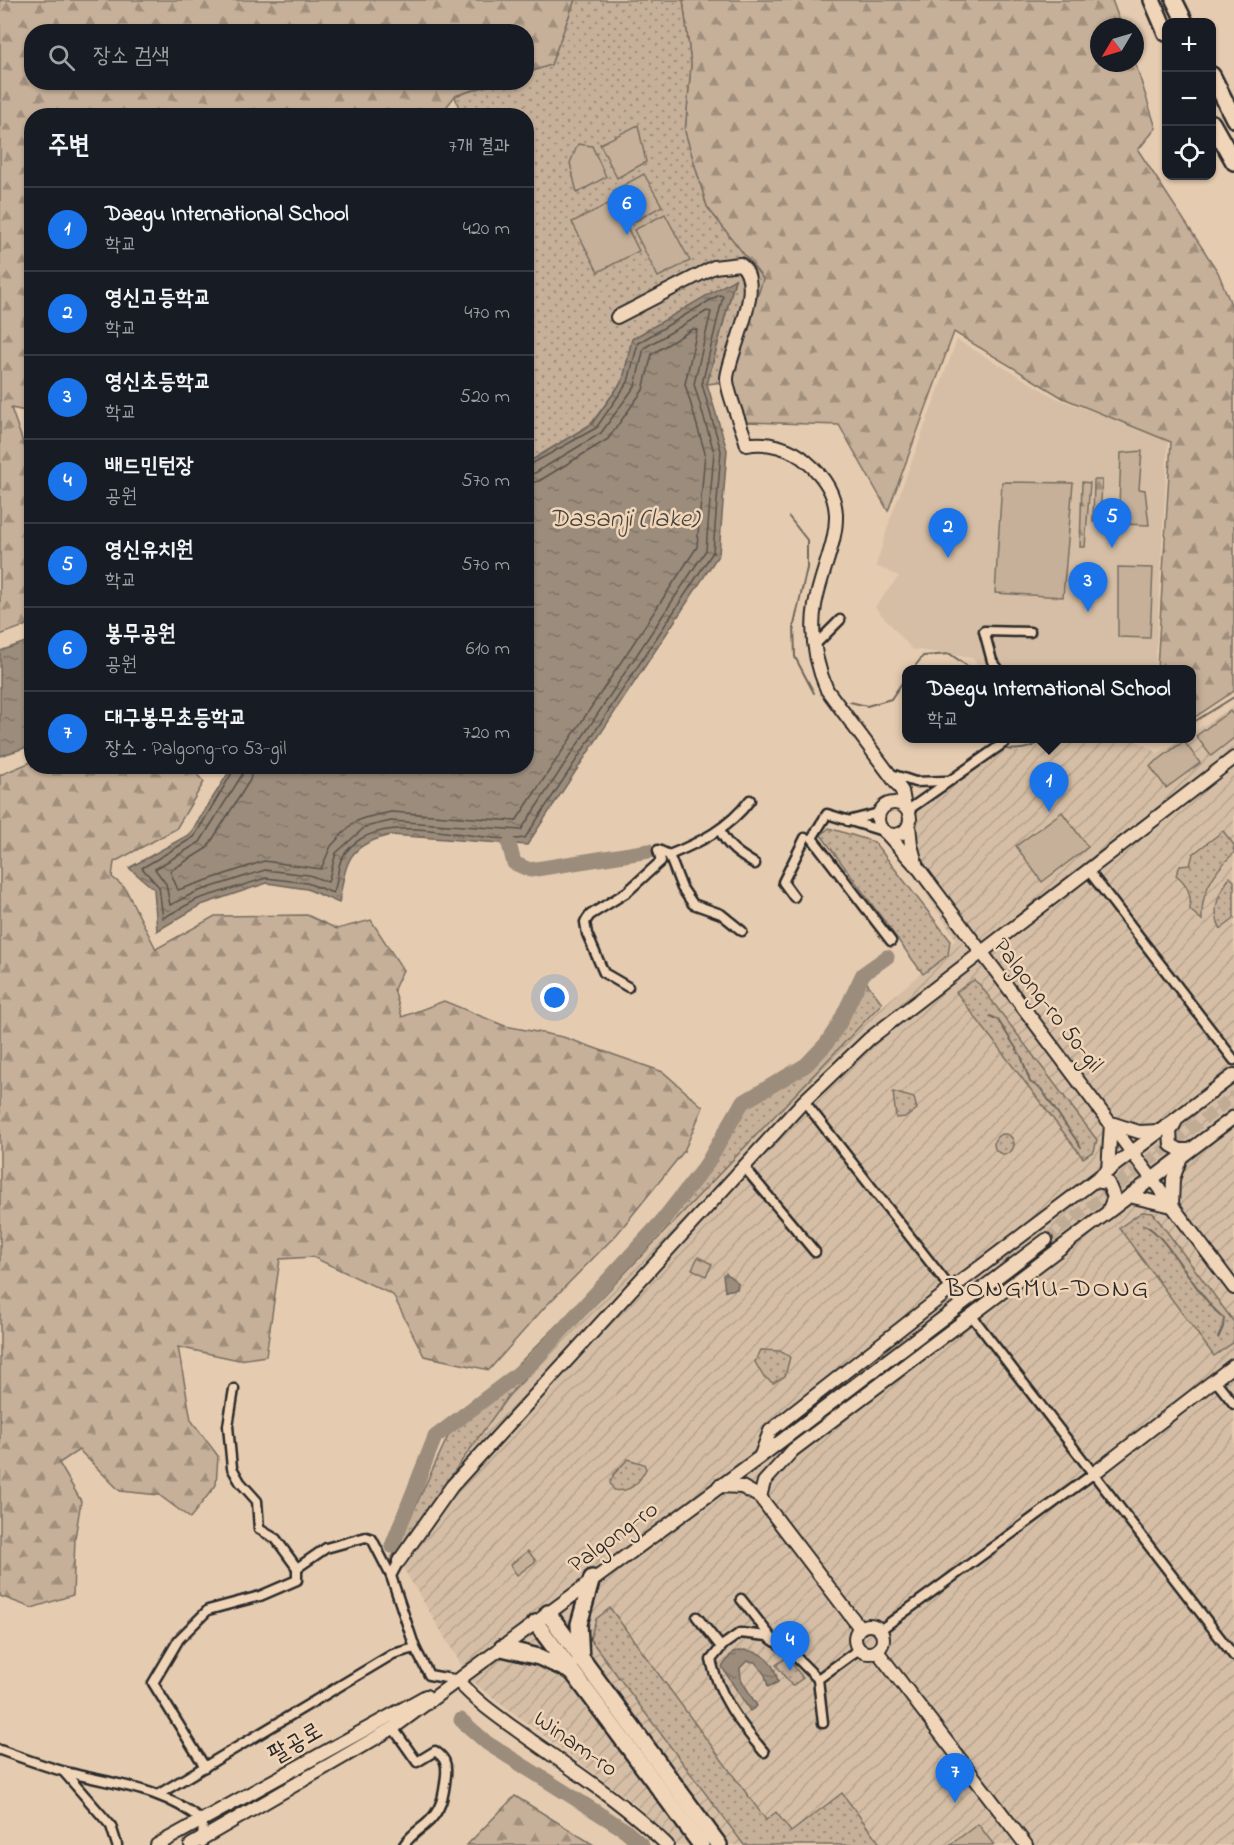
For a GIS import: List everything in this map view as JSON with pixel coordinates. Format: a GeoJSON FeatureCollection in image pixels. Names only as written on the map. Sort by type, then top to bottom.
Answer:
{"type":"FeatureCollection","features":[{"type":"Feature","properties":{"kind":"highway"},"geometry":{"type":"LineString","coordinates":[[1152,0],[1162,22]]}},
{"type":"Feature","properties":{"kind":"highway"},"geometry":{"type":"LineString","coordinates":[[1174,0],[1183,18]]}},
{"type":"Feature","properties":{"kind":"highway"},"geometry":{"type":"LineString","coordinates":[[1216,83],[1234,118]]}},
{"type":"Feature","properties":{"kind":"highway"},"geometry":{"type":"LineString","coordinates":[[1214,126],[1234,162]]}},
{"type":"Feature","properties":{"kind":"highway"},"geometry":{"type":"LineString","coordinates":[[577,1666],[579,1624],[592,1578]]}},
{"type":"Feature","properties":{"kind":"highway"},"geometry":{"type":"LineString","coordinates":[[542,1618],[701,1845]]}},
{"type":"Feature","properties":{"kind":"highway"},"geometry":{"type":"LineString","coordinates":[[502,1648],[577,1666],[719,1845]]}},
{"type":"Feature","properties":{"kind":"main road"},"geometry":{"type":"LineString","coordinates":[[617,317],[714,267],[740,264],[748,270],[752,281],[727,379],[747,445],[760,442],[802,457],[831,488],[836,518],[832,552],[815,606],[814,646],[820,672],[827,690],[902,790],[911,845],[919,869]]}},
{"type":"Feature","properties":{"kind":"main road"},"geometry":{"type":"LineString","coordinates":[[399,1561],[452,1486],[804,1101],[869,1039],[979,952],[1234,758]]}},
{"type":"Feature","properties":{"kind":"main road"},"geometry":{"type":"LineString","coordinates":[[890,775],[892,789],[888,803],[879,813],[878,821],[885,833],[919,869]]}},
{"type":"Feature","properties":{"kind":"main road"},"geometry":{"type":"LineString","coordinates":[[888,803],[906,808]]}},
{"type":"Feature","properties":{"kind":"main road"},"geometry":{"type":"LineString","coordinates":[[885,833],[898,835],[909,825]]}},
{"type":"Feature","properties":{"kind":"main road","name":"Palgong-ro 50-gil"},"geometry":{"type":"LineString","coordinates":[[919,869],[979,952],[1234,1288]]}},
{"type":"Feature","properties":{"kind":"main road"},"geometry":{"type":"LineString","coordinates":[[760,1457],[770,1431],[951,1289],[1234,1075]]}},
{"type":"Feature","properties":{"kind":"main road"},"geometry":{"type":"LineString","coordinates":[[1179,1116],[1170,1132],[1171,1144],[1185,1154]]}},
{"type":"Feature","properties":{"kind":"main road"},"geometry":{"type":"LineString","coordinates":[[760,1497],[764,1482],[793,1450],[1234,1117]]}},
{"type":"Feature","properties":{"kind":"main road"},"geometry":{"type":"LineString","coordinates":[[1108,1171],[1111,1123],[1139,1132],[1159,1131]]}},
{"type":"Feature","properties":{"kind":"main road"},"geometry":{"type":"LineString","coordinates":[[1129,1196],[1172,1206],[1173,1179],[1185,1154]]}},
{"type":"Feature","properties":{"kind":"main road"},"geometry":{"type":"LineString","coordinates":[[1094,1181],[1108,1183],[1114,1197],[1107,1213]]}},
{"type":"Feature","properties":{"kind":"main road","name":"Palgong-ro"},"geometry":{"type":"LineString","coordinates":[[198,1844],[393,1728],[542,1618],[592,1578],[760,1457],[1046,1240]]}},
{"type":"Feature","properties":{"kind":"main road"},"geometry":{"type":"LineString","coordinates":[[1093,1474],[1234,1365]]}},
{"type":"Feature","properties":{"kind":"main road"},"geometry":{"type":"LineString","coordinates":[[760,1457],[793,1450]]}},
{"type":"Feature","properties":{"kind":"main road"},"geometry":{"type":"LineString","coordinates":[[719,1486],[742,1487],[760,1497],[860,1628]]}},
{"type":"Feature","properties":{"kind":"main road"},"geometry":{"type":"LineString","coordinates":[[873,1626],[880,1630],[883,1639],[877,1651],[870,1653],[860,1649],[855,1639],[860,1628],[873,1626]]}},
{"type":"Feature","properties":{"kind":"main road"},"geometry":{"type":"LineString","coordinates":[[877,1651],[1026,1845]]}},
{"type":"Feature","properties":{"kind":"main road","name":"팔공로"},"geometry":{"type":"LineString","coordinates":[[157,1845],[384,1718],[457,1680]]}},
{"type":"Feature","properties":{"kind":"main road","name":"Winam-ro"},"geometry":{"type":"LineString","coordinates":[[457,1680],[469,1694],[502,1719],[635,1814],[667,1845]]}},
{"type":"Feature","properties":{"kind":"street"},"geometry":{"type":"LineString","coordinates":[[814,646],[840,620]]}},
{"type":"Feature","properties":{"kind":"street"},"geometry":{"type":"LineString","coordinates":[[996,665],[992,661],[984,631],[1030,632]]}},
{"type":"Feature","properties":{"kind":"street"},"geometry":{"type":"LineString","coordinates":[[906,808],[1004,743]]}},
{"type":"Feature","properties":{"kind":"street"},"geometry":{"type":"LineString","coordinates":[[890,775],[915,782],[946,782]]}},
{"type":"Feature","properties":{"kind":"street"},"geometry":{"type":"LineString","coordinates":[[669,855],[720,830],[750,800]]}},
{"type":"Feature","properties":{"kind":"street"},"geometry":{"type":"LineString","coordinates":[[848,821],[879,813]]}},
{"type":"Feature","properties":{"kind":"street"},"geometry":{"type":"LineString","coordinates":[[885,833],[826,814],[812,838],[891,941]]}},
{"type":"Feature","properties":{"kind":"street"},"geometry":{"type":"LineString","coordinates":[[720,830],[724,839],[735,851],[755,864]]}},
{"type":"Feature","properties":{"kind":"street"},"geometry":{"type":"LineString","coordinates":[[794,897],[783,882],[805,838]]}},
{"type":"Feature","properties":{"kind":"street"},"geometry":{"type":"LineString","coordinates":[[628,987],[604,973],[587,934],[585,922],[590,915],[627,892],[661,861],[658,850],[669,855],[682,888],[693,904],[721,914],[742,931]]}},
{"type":"Feature","properties":{"kind":"street"},"geometry":{"type":"LineString","coordinates":[[1088,870],[1234,1060]]}},
{"type":"Feature","properties":{"kind":"street"},"geometry":{"type":"LineString","coordinates":[[804,1101],[951,1289]]}},
{"type":"Feature","properties":{"kind":"street"},"geometry":{"type":"LineString","coordinates":[[744,1167],[815,1252]]}},
{"type":"Feature","properties":{"kind":"street"},"geometry":{"type":"LineString","coordinates":[[971,1315],[1232,1649]]}},
{"type":"Feature","properties":{"kind":"street"},"geometry":{"type":"LineString","coordinates":[[1215,1380],[1234,1404]]}},
{"type":"Feature","properties":{"kind":"street"},"geometry":{"type":"LineString","coordinates":[[205,1767],[153,1683],[178,1639],[208,1611],[260,1596],[297,1580],[297,1568],[276,1539],[259,1529],[257,1501],[240,1482],[232,1468],[228,1426],[234,1389]]}},
{"type":"Feature","properties":{"kind":"street"},"geometry":{"type":"LineString","coordinates":[[880,1630],[1093,1474]]}},
{"type":"Feature","properties":{"kind":"street"},"geometry":{"type":"LineString","coordinates":[[297,1568],[326,1548],[366,1537],[372,1539],[391,1576],[415,1648],[429,1675],[457,1680]]}},
{"type":"Feature","properties":{"kind":"street"},"geometry":{"type":"LineString","coordinates":[[391,1576],[399,1561]]}},
{"type":"Feature","properties":{"kind":"street"},"geometry":{"type":"LineString","coordinates":[[741,1599],[773,1640]]}},
{"type":"Feature","properties":{"kind":"street"},"geometry":{"type":"LineString","coordinates":[[697,1617],[721,1647]]}},
{"type":"Feature","properties":{"kind":"street"},"geometry":{"type":"LineString","coordinates":[[764,1752],[724,1699],[714,1676],[711,1660],[721,1647],[740,1633],[767,1636],[793,1654],[818,1679],[823,1724]]}},
{"type":"Feature","properties":{"kind":"street"},"geometry":{"type":"LineString","coordinates":[[159,1794],[393,1654],[415,1648]]}},
{"type":"Feature","properties":{"kind":"street"},"geometry":{"type":"LineString","coordinates":[[818,1679],[860,1649]]}},
{"type":"Feature","properties":{"kind":"street"},"geometry":{"type":"LineString","coordinates":[[393,1728],[417,1762],[435,1751],[443,1756],[447,1765],[444,1801],[431,1820],[404,1845]]}},
{"type":"Feature","properties":{"kind":"street"},"geometry":{"type":"LineString","coordinates":[[0,1750],[64,1772],[159,1794],[183,1805],[203,1821],[198,1844]]}},
{"type":"Feature","properties":{"kind":"street"},"geometry":{"type":"LineString","coordinates":[[64,1772],[111,1826],[117,1845]]}},
{"type":"Feature","properties":{"kind":"shaded area"},"geometry":{"type":"Polygon","coordinates":[[[957,340],[1056,398],[1168,440],[1155,665],[977,665],[973,658],[912,649],[875,607],[899,576],[876,566],[890,520],[957,340]]]}},
{"type":"Feature","properties":{"kind":"shaded area"},"geometry":{"type":"Polygon","coordinates":[[[1234,706],[1234,1845],[677,1845],[635,1804],[471,1681],[400,1563],[469,1452],[509,1395],[857,1028],[920,974],[956,939],[903,858],[917,810],[999,752],[1007,749],[1021,752],[1042,743],[1141,743],[1158,753],[1175,743],[1196,743],[1196,730],[1234,706]]]}},
{"type":"Feature","properties":{"kind":"shaded area"},"geometry":{"type":"Polygon","coordinates":[[[1008,743],[1032,743],[1024,748],[1010,746],[1008,743]]]}},
{"type":"Feature","properties":{"kind":"green space"},"geometry":{"type":"Polygon","coordinates":[[[0,0],[575,0],[551,65],[534,71],[534,24],[24,24],[24,90],[474,90],[455,96],[446,108],[24,108],[24,411],[11,408],[24,445],[24,626],[0,635],[0,0]]]}},
{"type":"Feature","properties":{"kind":"green space"},"geometry":{"type":"Polygon","coordinates":[[[575,0],[683,0],[691,65],[685,132],[707,207],[763,279],[730,381],[707,384],[735,280],[632,339],[623,380],[591,424],[534,459],[534,108],[459,108],[455,96],[474,90],[534,90],[534,71],[551,65],[575,0]]]}},
{"type":"Feature","properties":{"kind":"green space"},"geometry":{"type":"Polygon","coordinates":[[[683,0],[1112,0],[1119,18],[1090,18],[1090,72],[1138,72],[1156,128],[1138,150],[1218,272],[1234,312],[1234,691],[1196,716],[1196,665],[1157,665],[1171,442],[1063,398],[954,332],[888,511],[839,425],[745,422],[730,381],[763,279],[707,207],[685,132],[691,65],[683,0]]]}},
{"type":"Feature","properties":{"kind":"green space"},"geometry":{"type":"Polygon","coordinates":[[[638,125],[646,162],[617,178],[600,144],[638,125]]]}},
{"type":"Feature","properties":{"kind":"green space"},"geometry":{"type":"Polygon","coordinates":[[[578,144],[592,146],[606,177],[577,193],[570,163],[578,144]]]}},
{"type":"Feature","properties":{"kind":"green space"},"geometry":{"type":"Polygon","coordinates":[[[644,174],[662,206],[632,223],[613,191],[644,174]]]}},
{"type":"Feature","properties":{"kind":"green space"},"geometry":{"type":"Polygon","coordinates":[[[614,201],[639,251],[598,272],[572,222],[614,201]]]}},
{"type":"Feature","properties":{"kind":"green space"},"geometry":{"type":"Polygon","coordinates":[[[665,214],[690,261],[658,277],[634,230],[665,214]]]}},
{"type":"Feature","properties":{"kind":"green space"},"geometry":{"type":"Polygon","coordinates":[[[1142,451],[1139,489],[1145,490],[1149,525],[1122,524],[1119,506],[1121,453],[1142,451]]]}},
{"type":"Feature","properties":{"kind":"green space"},"geometry":{"type":"Polygon","coordinates":[[[1094,480],[1102,480],[1100,522],[1093,522],[1094,480]]]}},
{"type":"Feature","properties":{"kind":"green space"},"geometry":{"type":"Polygon","coordinates":[[[1002,482],[1073,483],[1063,597],[995,593],[1002,482]]]}},
{"type":"Feature","properties":{"kind":"green space"},"geometry":{"type":"Polygon","coordinates":[[[1082,482],[1090,483],[1085,547],[1080,547],[1082,482]]]}},
{"type":"Feature","properties":{"kind":"green space"},"geometry":{"type":"Polygon","coordinates":[[[1118,567],[1153,568],[1150,638],[1118,637],[1118,567]]]}},
{"type":"Feature","properties":{"kind":"green space"},"geometry":{"type":"Polygon","coordinates":[[[1230,711],[1234,716],[1234,738],[1211,756],[1196,736],[1230,711]]]}},
{"type":"Feature","properties":{"kind":"green space"},"geometry":{"type":"Polygon","coordinates":[[[1181,743],[1185,743],[1200,763],[1166,788],[1150,766],[1181,743]]]}},
{"type":"Feature","properties":{"kind":"green space"},"geometry":{"type":"Polygon","coordinates":[[[24,765],[24,774],[197,774],[204,782],[176,829],[114,862],[112,877],[125,888],[156,949],[215,916],[307,915],[337,929],[371,920],[403,970],[394,989],[402,1017],[444,1001],[505,1026],[563,1037],[663,1072],[703,1107],[684,1151],[617,1234],[544,1308],[489,1370],[424,1356],[393,1295],[313,1257],[280,1259],[266,1356],[239,1360],[178,1347],[191,1420],[218,1456],[216,1485],[190,1518],[159,1495],[120,1491],[79,1450],[59,1463],[81,1501],[75,1538],[73,1595],[32,1608],[0,1596],[0,775],[24,765]]]}},
{"type":"Feature","properties":{"kind":"green space"},"geometry":{"type":"Polygon","coordinates":[[[1062,812],[1088,847],[1042,882],[1016,846],[1062,812]]]}},
{"type":"Feature","properties":{"kind":"green space"},"geometry":{"type":"Polygon","coordinates":[[[829,828],[874,842],[950,940],[948,955],[923,974],[821,835],[829,828]]]}},
{"type":"Feature","properties":{"kind":"green space"},"geometry":{"type":"Polygon","coordinates":[[[1223,831],[1234,845],[1234,853],[1220,867],[1206,891],[1202,920],[1190,910],[1188,890],[1184,882],[1176,875],[1180,866],[1190,865],[1193,854],[1223,831]]]}},
{"type":"Feature","properties":{"kind":"green space"},"geometry":{"type":"Polygon","coordinates":[[[1230,877],[1234,881],[1234,919],[1221,929],[1216,915],[1217,902],[1230,877]]]}},
{"type":"Feature","properties":{"kind":"green space"},"geometry":{"type":"Polygon","coordinates":[[[864,979],[882,1003],[509,1395],[390,1561],[450,1432],[627,1256],[743,1109],[810,1068],[840,1030],[864,979]]]}},
{"type":"Feature","properties":{"kind":"green space"},"geometry":{"type":"Polygon","coordinates":[[[974,980],[1097,1140],[1094,1151],[1083,1158],[956,992],[974,980]]]}},
{"type":"Feature","properties":{"kind":"green space"},"geometry":{"type":"Polygon","coordinates":[[[893,1092],[914,1098],[917,1109],[906,1117],[896,1118],[893,1092]]]}},
{"type":"Feature","properties":{"kind":"green space"},"geometry":{"type":"Polygon","coordinates":[[[1004,1134],[1011,1137],[1014,1144],[1011,1151],[1004,1154],[997,1151],[994,1144],[997,1137],[1004,1134]]]}},
{"type":"Feature","properties":{"kind":"green space"},"geometry":{"type":"Polygon","coordinates":[[[1142,1212],[1153,1213],[1234,1322],[1234,1342],[1214,1356],[1119,1228],[1142,1212]]]}},
{"type":"Feature","properties":{"kind":"green space"},"geometry":{"type":"Polygon","coordinates":[[[698,1257],[712,1264],[706,1276],[692,1269],[698,1257]]]}},
{"type":"Feature","properties":{"kind":"green space"},"geometry":{"type":"Polygon","coordinates":[[[761,1350],[780,1351],[790,1357],[785,1376],[773,1383],[763,1376],[755,1362],[761,1350]]]}},
{"type":"Feature","properties":{"kind":"green space"},"geometry":{"type":"Polygon","coordinates":[[[628,1459],[644,1464],[646,1469],[633,1486],[625,1490],[614,1490],[610,1483],[614,1474],[628,1459]]]}},
{"type":"Feature","properties":{"kind":"green space"},"geometry":{"type":"Polygon","coordinates":[[[528,1551],[536,1561],[517,1575],[510,1565],[528,1551]]]}},
{"type":"Feature","properties":{"kind":"green space"},"geometry":{"type":"Polygon","coordinates":[[[610,1608],[766,1820],[776,1812],[791,1832],[842,1793],[881,1845],[744,1845],[590,1639],[596,1619],[610,1608]]]}},
{"type":"Feature","properties":{"kind":"green space"},"geometry":{"type":"Polygon","coordinates":[[[787,1657],[803,1678],[792,1686],[776,1665],[787,1657]]]}},
{"type":"Feature","properties":{"kind":"green space"},"geometry":{"type":"Polygon","coordinates":[[[515,1796],[594,1845],[467,1845],[515,1796]]]}},
{"type":"Feature","properties":{"kind":"green space"},"geometry":{"type":"Polygon","coordinates":[[[978,1824],[994,1845],[950,1845],[978,1824]]]}},
{"type":"Feature","properties":{"kind":"water","name":"Dasanji (lake)"},"geometry":{"type":"Polygon","coordinates":[[[735,279],[707,384],[727,450],[719,554],[527,845],[391,835],[376,839],[357,850],[347,867],[339,903],[307,889],[267,883],[201,905],[157,931],[154,889],[129,868],[190,834],[228,774],[534,774],[534,459],[592,424],[623,380],[632,339],[735,279]]]}},
{"type":"Feature","properties":{"kind":"water"},"geometry":{"type":"Polygon","coordinates":[[[24,642],[24,748],[0,756],[0,651],[24,642]]]}},
{"type":"Feature","properties":{"kind":"water"},"geometry":{"type":"Polygon","coordinates":[[[726,1273],[738,1283],[737,1289],[725,1291],[723,1275],[726,1273]]]}},
{"type":"Feature","properties":{"kind":"water"},"geometry":{"type":"Polygon","coordinates":[[[744,1650],[758,1653],[767,1659],[774,1669],[778,1682],[768,1687],[765,1675],[755,1662],[747,1661],[740,1668],[741,1679],[757,1706],[750,1711],[722,1667],[733,1652],[744,1650]]]}},
{"type":"Feature","properties":{"kind":"waterway"},"geometry":{"type":"LineString","coordinates":[[789,517],[807,540],[807,568],[794,625],[795,657],[814,693]]}},
{"type":"Feature","properties":{"kind":"waterway"},"geometry":{"type":"LineString","coordinates":[[916,665],[923,656],[950,654],[966,665]]}},
{"type":"Feature","properties":{"kind":"waterway"},"geometry":{"type":"LineString","coordinates":[[850,702],[867,706],[891,699],[902,683]]}},
{"type":"Feature","properties":{"kind":"waterway"},"geometry":{"type":"LineString","coordinates":[[1196,721],[1234,697]]}},
{"type":"Feature","properties":{"kind":"waterway"},"geometry":{"type":"LineString","coordinates":[[1007,749],[1018,750],[1038,743]]}},
{"type":"Feature","properties":{"kind":"waterway"},"geometry":{"type":"LineString","coordinates":[[509,844],[514,863],[530,870],[649,851]]}},
{"type":"Feature","properties":{"kind":"waterway"},"geometry":{"type":"LineString","coordinates":[[392,1546],[435,1437],[532,1363],[662,1221],[706,1165],[742,1103],[806,1065],[826,1044],[839,1024],[863,974],[887,957]]}},
{"type":"Feature","properties":{"kind":"waterway"},"geometry":{"type":"LineString","coordinates":[[990,1016],[998,1020],[1021,1056],[1030,1082],[1041,1089],[1081,1147]]}},
{"type":"Feature","properties":{"kind":"waterway"},"geometry":{"type":"LineString","coordinates":[[1143,1225],[1161,1239],[1205,1298],[1224,1318],[1218,1338]]}},
{"type":"Feature","properties":{"kind":"waterway"},"geometry":{"type":"LineString","coordinates":[[461,1720],[487,1743],[625,1830],[642,1845]]}},
{"type":"Feature","properties":{"kind":"tunnel"},"geometry":{"type":"LineString","coordinates":[[1046,1240],[1234,1096]]}},
{"type":"Feature","properties":{"kind":"place","name":"봉무공원"},"geometry":{"type":"Point","coordinates":[627,235]}},
{"type":"Feature","properties":{"kind":"place","name":"영신유치원"},"geometry":{"type":"Point","coordinates":[1112,548]}},
{"type":"Feature","properties":{"kind":"place","name":"영신고등학교"},"geometry":{"type":"Point","coordinates":[948,558]}},
{"type":"Feature","properties":{"kind":"place","name":"영신초등학교"},"geometry":{"type":"Point","coordinates":[1088,612]}},
{"type":"Feature","properties":{"kind":"place","name":"Daegu International School"},"geometry":{"type":"Point","coordinates":[1049,812]}},
{"type":"Feature","properties":{"kind":"place","name":"배드민턴장"},"geometry":{"type":"Point","coordinates":[790,1671]}},
{"type":"Feature","properties":{"kind":"place","name":"대구봉무초등학교"},"geometry":{"type":"Point","coordinates":[955,1803]}},
{"type":"Feature","properties":{"kind":"district","name":"BONGMU-DONG"},"geometry":{"type":"Point","coordinates":[1048,1289]}}]}
